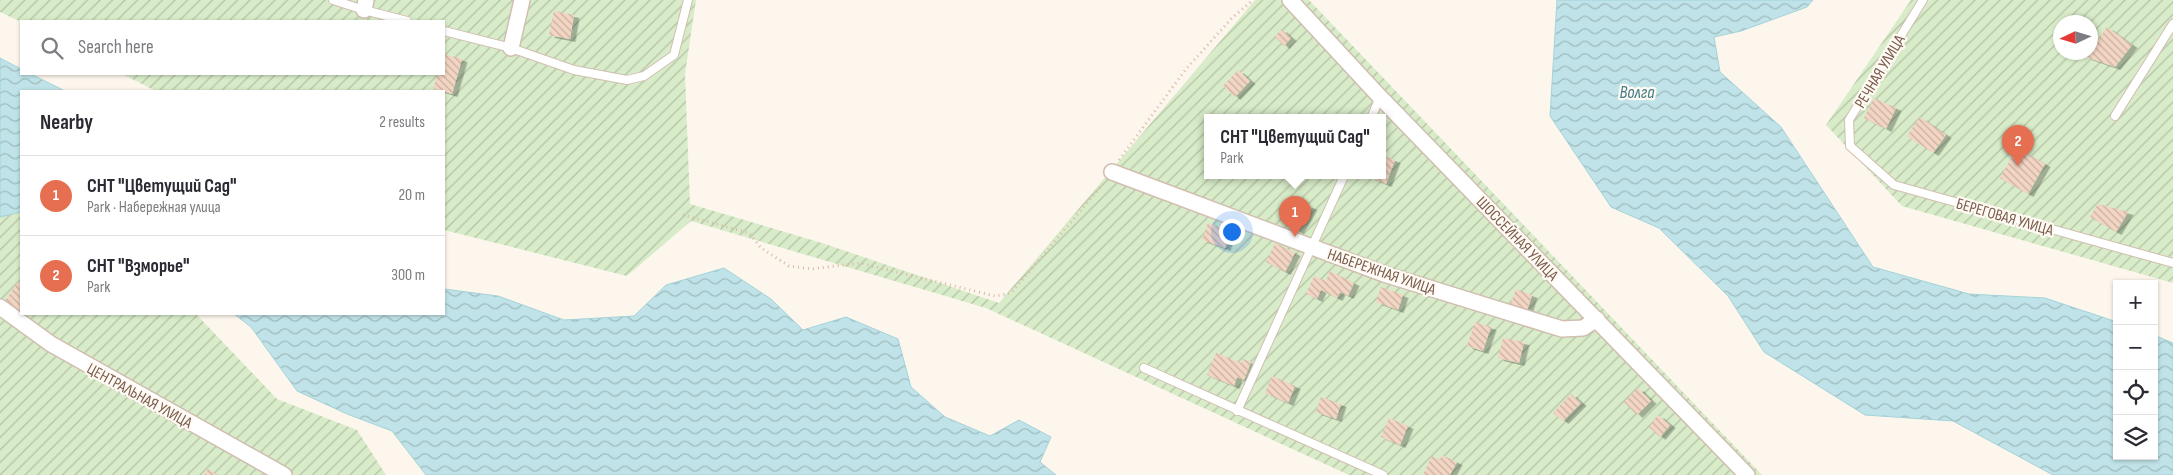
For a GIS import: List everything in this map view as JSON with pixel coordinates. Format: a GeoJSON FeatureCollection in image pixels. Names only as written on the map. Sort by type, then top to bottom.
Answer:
{"type":"FeatureCollection","features":[{"type":"Feature","properties":{"kind":"street"},"geometry":{"type":"LineString","coordinates":[[511,48],[522,0]]}},
{"type":"Feature","properties":{"kind":"street","name":"ШОССЕЙНАЯ УЛИЦА"},"geometry":{"type":"LineString","coordinates":[[1290,0],[1380,97],[1747,475]]}},
{"type":"Feature","properties":{"kind":"street","name":"НАБЕРЕЖНАЯ УЛИЦА"},"geometry":{"type":"LineString","coordinates":[[1112,172],[1384,274],[1562,329],[1583,328],[1597,319]]}},
{"type":"Feature","properties":{"kind":"street","name":"ЦЕНТРАЛЬНАЯ УЛИЦА"},"geometry":{"type":"LineString","coordinates":[[0,307],[51,344],[284,475]]}},
{"type":"Feature","properties":{"kind":"lane"},"geometry":{"type":"LineString","coordinates":[[333,0],[365,5],[404,20]]}},
{"type":"Feature","properties":{"kind":"lane"},"geometry":{"type":"LineString","coordinates":[[445,30],[511,48],[574,70],[627,80],[644,76],[674,55],[688,0]]}},
{"type":"Feature","properties":{"kind":"lane","name":"РЕЧНАЯ УЛИЦА"},"geometry":{"type":"LineString","coordinates":[[1850,146],[1849,120],[1923,0]]}},
{"type":"Feature","properties":{"kind":"lane"},"geometry":{"type":"LineString","coordinates":[[2116,116],[2173,24]]}},
{"type":"Feature","properties":{"kind":"lane"},"geometry":{"type":"LineString","coordinates":[[1373,114],[1380,97]]}},
{"type":"Feature","properties":{"kind":"lane","name":"БЕРЕГОВАЯ УЛИЦА"},"geometry":{"type":"LineString","coordinates":[[1850,146],[1894,185],[2173,263]]}},
{"type":"Feature","properties":{"kind":"lane"},"geometry":{"type":"LineString","coordinates":[[1237,411],[1343,179]]}},
{"type":"Feature","properties":{"kind":"lane"},"geometry":{"type":"LineString","coordinates":[[1144,368],[1383,475]]}},
{"type":"Feature","properties":{"kind":"path"},"geometry":{"type":"LineString","coordinates":[[683,215],[749,233],[761,248],[789,266],[812,269],[860,263],[995,296],[1011,293],[1112,172],[1122,154],[1186,69],[1232,18],[1253,0]]}},
{"type":"Feature","properties":{"kind":"green space"},"geometry":{"type":"Polygon","coordinates":[[[0,0],[696,0],[685,74],[690,204],[822,243],[999,303],[1255,0],[1309,0],[1762,475],[1349,475],[986,308],[691,221],[627,276],[445,230],[445,90],[154,90],[124,75],[445,75],[445,20],[20,20],[20,22],[0,12],[0,0]]]}},
{"type":"Feature","properties":{"kind":"green space"},"geometry":{"type":"Polygon","coordinates":[[[1911,0],[2173,0],[2173,283],[1902,206],[1826,125],[1911,0]]]}},
{"type":"Feature","properties":{"kind":"green space"},"geometry":{"type":"Polygon","coordinates":[[[0,187],[20,203],[20,315],[197,315],[277,399],[357,430],[386,475],[0,475],[0,187]]]}},
{"type":"Feature","properties":{"kind":"water","name":"Волга"},"geometry":{"type":"Polygon","coordinates":[[[1557,0],[1813,0],[1807,7],[1741,31],[1714,37],[1720,72],[1781,127],[1873,267],[1969,294],[2045,298],[2113,321],[2113,460],[2158,460],[2158,337],[2173,343],[2173,475],[2053,475],[1953,421],[1865,415],[1764,352],[1728,296],[1659,228],[1611,207],[1550,116],[1557,0]]]}},
{"type":"Feature","properties":{"kind":"water"},"geometry":{"type":"Polygon","coordinates":[[[0,58],[20,68],[20,75],[33,75],[63,90],[20,90],[20,212],[0,217],[0,58]]]}},
{"type":"Feature","properties":{"kind":"water"},"geometry":{"type":"Polygon","coordinates":[[[724,268],[771,299],[803,330],[846,317],[898,339],[911,387],[945,417],[990,436],[1019,420],[1051,437],[1040,462],[1056,475],[426,475],[392,431],[347,414],[297,391],[251,327],[235,315],[445,315],[445,289],[498,296],[564,320],[634,316],[666,285],[724,268]]]}},
{"type":"Feature","properties":{"kind":"building"},"geometry":{"type":"Polygon","coordinates":[[[554,11],[574,15],[570,39],[549,35],[554,11]]]}},
{"type":"Feature","properties":{"kind":"building"},"geometry":{"type":"Polygon","coordinates":[[[2107,27],[2132,45],[2115,67],[2095,60],[2098,60],[2098,40],[2107,27]]]}},
{"type":"Feature","properties":{"kind":"building"},"geometry":{"type":"Polygon","coordinates":[[[1281,29],[1291,38],[1284,46],[1275,37],[1281,29]]]}},
{"type":"Feature","properties":{"kind":"building"},"geometry":{"type":"Polygon","coordinates":[[[445,54],[462,59],[452,94],[445,92],[445,90],[433,88],[438,75],[445,75],[445,54]]]}},
{"type":"Feature","properties":{"kind":"building"},"geometry":{"type":"Polygon","coordinates":[[[1238,70],[1250,81],[1235,97],[1223,86],[1238,70]]]}},
{"type":"Feature","properties":{"kind":"building"},"geometry":{"type":"Polygon","coordinates":[[[1874,98],[1896,108],[1886,129],[1864,118],[1874,98]]]}},
{"type":"Feature","properties":{"kind":"building"},"geometry":{"type":"Polygon","coordinates":[[[1920,117],[1946,135],[1933,153],[1907,136],[1920,117]]]}},
{"type":"Feature","properties":{"kind":"building"},"geometry":{"type":"Polygon","coordinates":[[[2017,148],[2045,164],[2028,194],[2000,178],[2017,148]]]}},
{"type":"Feature","properties":{"kind":"building"},"geometry":{"type":"Polygon","coordinates":[[[1386,157],[1395,160],[1386,184],[1374,179],[1386,179],[1386,157]]]}},
{"type":"Feature","properties":{"kind":"building"},"geometry":{"type":"Polygon","coordinates":[[[1301,202],[1312,207],[1298,231],[1289,226],[1301,202]]]}},
{"type":"Feature","properties":{"kind":"building"},"geometry":{"type":"Polygon","coordinates":[[[2098,204],[2128,212],[2116,232],[2090,217],[2098,204]]]}},
{"type":"Feature","properties":{"kind":"building"},"geometry":{"type":"Polygon","coordinates":[[[1208,223],[1231,231],[1225,248],[1202,240],[1208,223]]]}},
{"type":"Feature","properties":{"kind":"building"},"geometry":{"type":"Polygon","coordinates":[[[1275,243],[1295,253],[1285,272],[1266,262],[1275,243]]]}},
{"type":"Feature","properties":{"kind":"building"},"geometry":{"type":"Polygon","coordinates":[[[1330,271],[1354,283],[1348,296],[1340,292],[1337,298],[1321,290],[1317,299],[1306,294],[1314,276],[1326,281],[1330,271]]]}},
{"type":"Feature","properties":{"kind":"building"},"geometry":{"type":"Polygon","coordinates":[[[18,282],[20,283],[20,311],[5,301],[18,282]]]}},
{"type":"Feature","properties":{"kind":"building"},"geometry":{"type":"Polygon","coordinates":[[[1381,287],[1403,295],[1398,310],[1376,302],[1381,287]]]}},
{"type":"Feature","properties":{"kind":"building"},"geometry":{"type":"Polygon","coordinates":[[[1516,289],[1532,295],[1527,311],[1510,305],[1516,289]]]}},
{"type":"Feature","properties":{"kind":"building"},"geometry":{"type":"Polygon","coordinates":[[[1475,322],[1491,327],[1483,351],[1467,346],[1475,322]]]}},
{"type":"Feature","properties":{"kind":"building"},"geometry":{"type":"Polygon","coordinates":[[[1503,338],[1524,342],[1519,363],[1498,358],[1503,338]]]}},
{"type":"Feature","properties":{"kind":"building"},"geometry":{"type":"Polygon","coordinates":[[[1216,353],[1241,363],[1243,359],[1251,362],[1244,380],[1237,377],[1234,386],[1207,375],[1216,353]]]}},
{"type":"Feature","properties":{"kind":"building"},"geometry":{"type":"Polygon","coordinates":[[[1272,376],[1295,386],[1288,403],[1265,393],[1272,376]]]}},
{"type":"Feature","properties":{"kind":"building"},"geometry":{"type":"Polygon","coordinates":[[[1638,388],[1651,401],[1637,415],[1624,402],[1638,388]]]}},
{"type":"Feature","properties":{"kind":"building"},"geometry":{"type":"Polygon","coordinates":[[[1571,394],[1581,403],[1563,421],[1553,413],[1571,394]]]}},
{"type":"Feature","properties":{"kind":"building"},"geometry":{"type":"Polygon","coordinates":[[[1321,397],[1341,404],[1336,419],[1316,412],[1321,397]]]}},
{"type":"Feature","properties":{"kind":"building"},"geometry":{"type":"Polygon","coordinates":[[[1658,415],[1670,425],[1660,437],[1649,427],[1658,415]]]}},
{"type":"Feature","properties":{"kind":"building"},"geometry":{"type":"Polygon","coordinates":[[[1389,418],[1408,426],[1400,445],[1381,437],[1389,418]]]}},
{"type":"Feature","properties":{"kind":"building"},"geometry":{"type":"Polygon","coordinates":[[[1442,455],[1457,462],[1450,475],[1423,475],[1432,456],[1440,460],[1442,455]]]}},
{"type":"Feature","properties":{"kind":"building"},"geometry":{"type":"Polygon","coordinates":[[[208,469],[218,475],[204,475],[208,469]]]}},
{"type":"Feature","properties":{"kind":"place","name":"СНТ \"Взморье\""},"geometry":{"type":"Point","coordinates":[2018,166]}},
{"type":"Feature","properties":{"kind":"place","name":"СНТ \"Цветущий Сад\""},"geometry":{"type":"Point","coordinates":[1295,237]}}]}
